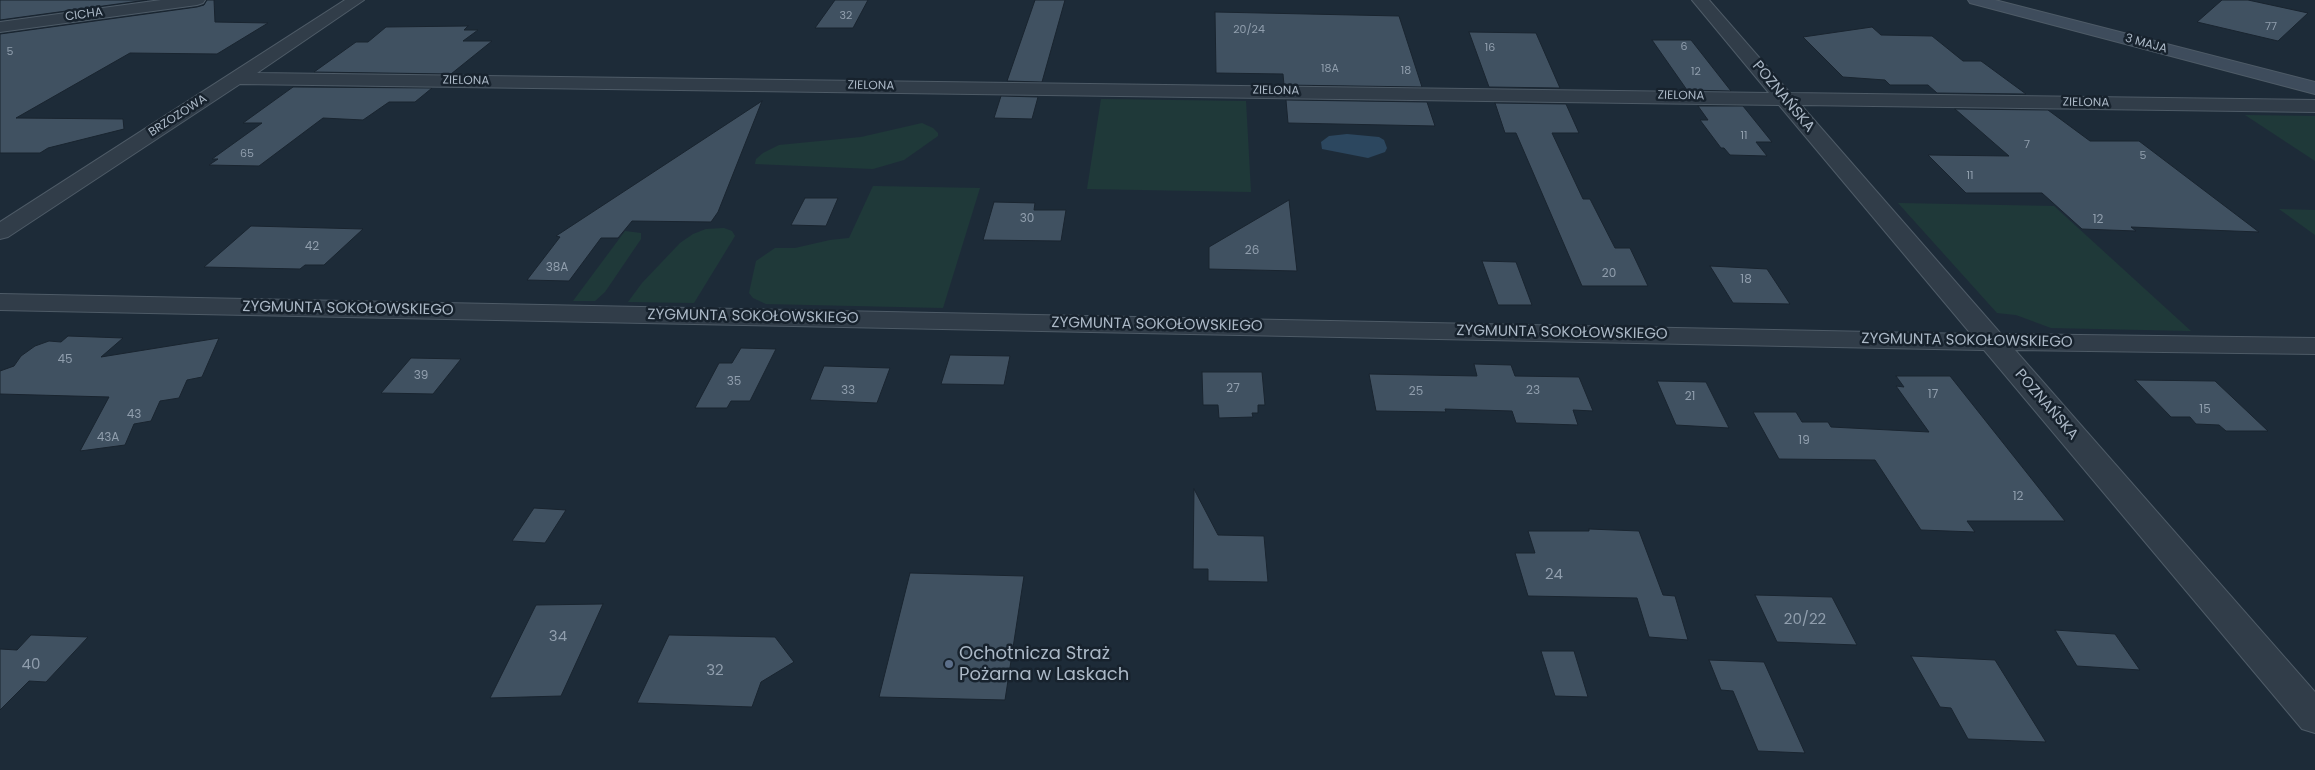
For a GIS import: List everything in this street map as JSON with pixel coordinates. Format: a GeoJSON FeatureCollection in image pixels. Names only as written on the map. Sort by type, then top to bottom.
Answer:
{"type":"FeatureCollection","features":[{"type":"Feature","properties":{"kind":"street","name":"CICHA"},"geometry":{"type":"LineString","coordinates":[[0,27],[197,0]]}},
{"type":"Feature","properties":{"kind":"street","name":"BRZOZOWA"},"geometry":{"type":"LineString","coordinates":[[0,232],[356,0]]}},
{"type":"Feature","properties":{"kind":"street","name":"POZNAŃSKA"},"geometry":{"type":"LineString","coordinates":[[1700,0],[2315,718]]}},
{"type":"Feature","properties":{"kind":"street","name":"3 MAJA"},"geometry":{"type":"LineString","coordinates":[[1976,0],[2315,88]]}},
{"type":"Feature","properties":{"kind":"street","name":"ZIELONA"},"geometry":{"type":"LineString","coordinates":[[236,78],[1783,97],[2315,106]]}},
{"type":"Feature","properties":{"kind":"street","name":"ZYGMUNTA SOKOŁOWSKIEGO"},"geometry":{"type":"LineString","coordinates":[[0,302],[1991,342],[2315,346]]}},
{"type":"Feature","properties":{"kind":"green space"},"geometry":{"type":"Polygon","coordinates":[[[1101,99],[1246,101],[1251,192],[1087,189],[1101,99]]]}},
{"type":"Feature","properties":{"kind":"green space"},"geometry":{"type":"Polygon","coordinates":[[[2245,115],[2315,116],[2315,161],[2245,115]]]}},
{"type":"Feature","properties":{"kind":"green space"},"geometry":{"type":"Polygon","coordinates":[[[922,123],[933,128],[938,133],[938,136],[904,160],[873,169],[755,164],[756,159],[763,153],[779,145],[861,137],[922,123]]]}},
{"type":"Feature","properties":{"kind":"green space"},"geometry":{"type":"Polygon","coordinates":[[[873,186],[980,188],[943,308],[766,304],[753,298],[749,293],[756,261],[775,248],[795,248],[849,238],[873,186]]]}},
{"type":"Feature","properties":{"kind":"green space"},"geometry":{"type":"Polygon","coordinates":[[[1898,203],[2054,206],[2191,331],[2051,328],[2016,315],[1997,313],[1898,203]]]}},
{"type":"Feature","properties":{"kind":"green space"},"geometry":{"type":"Polygon","coordinates":[[[2279,209],[2315,210],[2315,235],[2279,209]]]}},
{"type":"Feature","properties":{"kind":"green space"},"geometry":{"type":"Polygon","coordinates":[[[724,228],[732,231],[735,236],[694,303],[628,302],[642,283],[680,243],[693,234],[706,229],[724,228]]]}},
{"type":"Feature","properties":{"kind":"green space"},"geometry":{"type":"Polygon","coordinates":[[[625,231],[641,233],[641,239],[605,292],[595,301],[573,301],[625,231]]]}},
{"type":"Feature","properties":{"kind":"water"},"geometry":{"type":"Polygon","coordinates":[[[1347,134],[1379,137],[1384,140],[1387,148],[1385,152],[1368,158],[1322,149],[1321,142],[1329,136],[1347,134]]]}},
{"type":"Feature","properties":{"kind":"building"},"geometry":{"type":"Polygon","coordinates":[[[0,0],[147,0],[0,20],[0,0]]]}},
{"type":"Feature","properties":{"kind":"building"},"geometry":{"type":"Polygon","coordinates":[[[207,0],[214,0],[215,22],[268,23],[217,54],[130,53],[16,118],[123,119],[124,129],[48,148],[40,153],[0,153],[0,34],[197,7],[204,5],[207,0]]]}},
{"type":"Feature","properties":{"kind":"building"},"geometry":{"type":"Polygon","coordinates":[[[835,0],[868,0],[853,28],[815,28],[835,0]]]}},
{"type":"Feature","properties":{"kind":"building"},"geometry":{"type":"Polygon","coordinates":[[[1035,0],[1065,0],[1042,82],[1007,81],[1035,0]]]}},
{"type":"Feature","properties":{"kind":"building"},"geometry":{"type":"Polygon","coordinates":[[[2222,0],[2248,0],[2308,13],[2278,41],[2197,22],[2222,0]]]}},
{"type":"Feature","properties":{"kind":"building"},"geometry":{"type":"Polygon","coordinates":[[[1215,12],[1399,16],[1422,87],[1284,85],[1283,74],[1216,73],[1215,12]]]}},
{"type":"Feature","properties":{"kind":"building"},"geometry":{"type":"Polygon","coordinates":[[[468,26],[464,30],[478,30],[463,41],[492,41],[451,74],[314,72],[356,42],[368,42],[386,27],[468,26]]]}},
{"type":"Feature","properties":{"kind":"building"},"geometry":{"type":"Polygon","coordinates":[[[1872,27],[1881,35],[1932,36],[1963,61],[1981,61],[2026,94],[1937,93],[1928,85],[1890,85],[1885,80],[1843,77],[1803,37],[1872,27]]]}},
{"type":"Feature","properties":{"kind":"building"},"geometry":{"type":"Polygon","coordinates":[[[1469,32],[1536,33],[1560,88],[1489,87],[1469,32]]]}},
{"type":"Feature","properties":{"kind":"building"},"geometry":{"type":"Polygon","coordinates":[[[1652,40],[1691,40],[1731,91],[1687,90],[1652,40]]]}},
{"type":"Feature","properties":{"kind":"building"},"geometry":{"type":"Polygon","coordinates":[[[293,87],[432,88],[415,102],[389,102],[363,120],[323,118],[259,166],[209,165],[218,159],[212,159],[262,123],[243,123],[293,87]]]}},
{"type":"Feature","properties":{"kind":"building"},"geometry":{"type":"Polygon","coordinates":[[[1001,96],[1038,97],[1032,119],[994,118],[1001,96]]]}},
{"type":"Feature","properties":{"kind":"building"},"geometry":{"type":"Polygon","coordinates":[[[1286,100],[1427,102],[1435,126],[1288,123],[1286,100]]]}},
{"type":"Feature","properties":{"kind":"building"},"geometry":{"type":"Polygon","coordinates":[[[762,101],[718,212],[711,222],[632,221],[618,238],[601,238],[569,281],[527,280],[560,237],[556,236],[762,101]]]}},
{"type":"Feature","properties":{"kind":"building"},"geometry":{"type":"Polygon","coordinates":[[[1495,103],[1566,104],[1579,133],[1552,133],[1583,199],[1590,199],[1615,248],[1630,248],[1648,286],[1582,286],[1516,133],[1505,133],[1495,103]]]}},
{"type":"Feature","properties":{"kind":"building"},"geometry":{"type":"Polygon","coordinates":[[[1698,106],[1743,106],[1772,142],[1756,142],[1767,156],[1730,155],[1724,148],[1721,148],[1700,120],[1708,120],[1698,106]]]}},
{"type":"Feature","properties":{"kind":"building"},"geometry":{"type":"Polygon","coordinates":[[[1955,109],[2048,110],[2090,141],[2139,141],[2259,232],[2131,227],[2136,231],[2082,229],[2042,193],[1966,193],[1928,155],[2009,156],[1955,109]]]}},
{"type":"Feature","properties":{"kind":"building"},"geometry":{"type":"Polygon","coordinates":[[[805,198],[838,198],[826,226],[791,225],[805,198]]]}},
{"type":"Feature","properties":{"kind":"building"},"geometry":{"type":"Polygon","coordinates":[[[1289,200],[1297,271],[1209,269],[1209,247],[1289,200]]]}},
{"type":"Feature","properties":{"kind":"building"},"geometry":{"type":"Polygon","coordinates":[[[994,202],[1035,203],[1034,210],[1066,210],[1061,241],[983,240],[994,202]]]}},
{"type":"Feature","properties":{"kind":"building"},"geometry":{"type":"Polygon","coordinates":[[[251,226],[363,229],[324,265],[305,265],[300,269],[204,267],[251,226]]]}},
{"type":"Feature","properties":{"kind":"building"},"geometry":{"type":"Polygon","coordinates":[[[1482,261],[1516,262],[1532,305],[1498,305],[1482,261]]]}},
{"type":"Feature","properties":{"kind":"building"},"geometry":{"type":"Polygon","coordinates":[[[1710,266],[1767,269],[1790,304],[1733,303],[1710,266]]]}},
{"type":"Feature","properties":{"kind":"building"},"geometry":{"type":"Polygon","coordinates":[[[68,336],[123,338],[101,357],[219,338],[202,377],[187,380],[179,398],[160,401],[151,421],[134,424],[125,445],[80,451],[109,397],[0,394],[0,371],[14,366],[21,356],[35,346],[49,341],[61,342],[68,336]]]}},
{"type":"Feature","properties":{"kind":"building"},"geometry":{"type":"Polygon","coordinates":[[[741,348],[776,349],[750,401],[731,401],[727,408],[695,408],[719,363],[732,363],[741,348]]]}},
{"type":"Feature","properties":{"kind":"building"},"geometry":{"type":"Polygon","coordinates":[[[950,355],[1010,356],[1004,385],[941,384],[950,355]]]}},
{"type":"Feature","properties":{"kind":"building"},"geometry":{"type":"Polygon","coordinates":[[[411,358],[461,359],[433,394],[381,393],[411,358]]]}},
{"type":"Feature","properties":{"kind":"building"},"geometry":{"type":"Polygon","coordinates":[[[1474,364],[1511,365],[1515,376],[1579,377],[1593,411],[1573,410],[1578,425],[1516,423],[1512,411],[1445,409],[1446,412],[1376,411],[1369,374],[1477,376],[1474,364]]]}},
{"type":"Feature","properties":{"kind":"building"},"geometry":{"type":"Polygon","coordinates":[[[824,366],[890,368],[877,403],[810,400],[824,366]]]}},
{"type":"Feature","properties":{"kind":"building"},"geometry":{"type":"Polygon","coordinates":[[[1202,372],[1262,372],[1265,405],[1258,405],[1258,413],[1252,413],[1253,417],[1219,418],[1218,405],[1203,405],[1202,372]]]}},
{"type":"Feature","properties":{"kind":"building"},"geometry":{"type":"Polygon","coordinates":[[[1896,376],[1950,376],[2065,521],[1967,521],[1975,532],[1921,530],[1875,460],[1779,459],[1753,412],[1796,412],[1802,422],[1828,422],[1831,427],[1929,432],[1896,386],[1904,387],[1896,376]]]}},
{"type":"Feature","properties":{"kind":"building"},"geometry":{"type":"Polygon","coordinates":[[[2135,380],[2215,381],[2268,431],[2226,431],[2219,425],[2196,424],[2190,417],[2171,417],[2135,380]]]}},
{"type":"Feature","properties":{"kind":"building"},"geometry":{"type":"Polygon","coordinates":[[[1657,381],[1706,382],[1729,428],[1676,425],[1657,381]]]}},
{"type":"Feature","properties":{"kind":"building"},"geometry":{"type":"Polygon","coordinates":[[[1194,489],[1218,535],[1264,536],[1268,582],[1208,581],[1208,569],[1193,569],[1194,489]]]}},
{"type":"Feature","properties":{"kind":"building"},"geometry":{"type":"Polygon","coordinates":[[[534,508],[566,510],[545,543],[512,541],[534,508]]]}},
{"type":"Feature","properties":{"kind":"building"},"geometry":{"type":"Polygon","coordinates":[[[1589,529],[1639,531],[1663,595],[1675,596],[1688,640],[1649,637],[1637,598],[1528,596],[1515,553],[1535,553],[1528,531],[1589,531],[1589,529]]]}},
{"type":"Feature","properties":{"kind":"building","name":"Ochotnicza Straż Pożarna w Laskach"},"geometry":{"type":"Polygon","coordinates":[[[910,573],[1024,576],[1005,700],[879,697],[910,573]]]}},
{"type":"Feature","properties":{"kind":"building"},"geometry":{"type":"Polygon","coordinates":[[[1755,595],[1832,597],[1857,645],[1777,642],[1755,595]]]}},
{"type":"Feature","properties":{"kind":"building"},"geometry":{"type":"Polygon","coordinates":[[[603,604],[561,696],[490,698],[536,605],[603,604]]]}},
{"type":"Feature","properties":{"kind":"building"},"geometry":{"type":"Polygon","coordinates":[[[2055,630],[2115,634],[2140,670],[2077,666],[2055,630]]]}},
{"type":"Feature","properties":{"kind":"building"},"geometry":{"type":"Polygon","coordinates":[[[31,635],[88,637],[46,682],[29,681],[0,710],[0,649],[17,650],[31,635]]]}},
{"type":"Feature","properties":{"kind":"building"},"geometry":{"type":"Polygon","coordinates":[[[669,635],[775,637],[794,662],[761,682],[752,707],[637,703],[669,635]]]}},
{"type":"Feature","properties":{"kind":"building"},"geometry":{"type":"Polygon","coordinates":[[[1541,651],[1574,651],[1588,697],[1555,696],[1541,651]]]}},
{"type":"Feature","properties":{"kind":"building"},"geometry":{"type":"Polygon","coordinates":[[[1911,656],[1995,660],[2046,742],[1968,739],[1951,708],[1940,707],[1911,656]]]}},
{"type":"Feature","properties":{"kind":"building"},"geometry":{"type":"Polygon","coordinates":[[[1709,660],[1764,662],[1805,753],[1758,751],[1733,691],[1721,690],[1709,660]]]}},
{"type":"Feature","properties":{"kind":"place","name":"Ochotnicza Straż Pożarna w Laskach"},"geometry":{"type":"Point","coordinates":[949,664]}}]}
